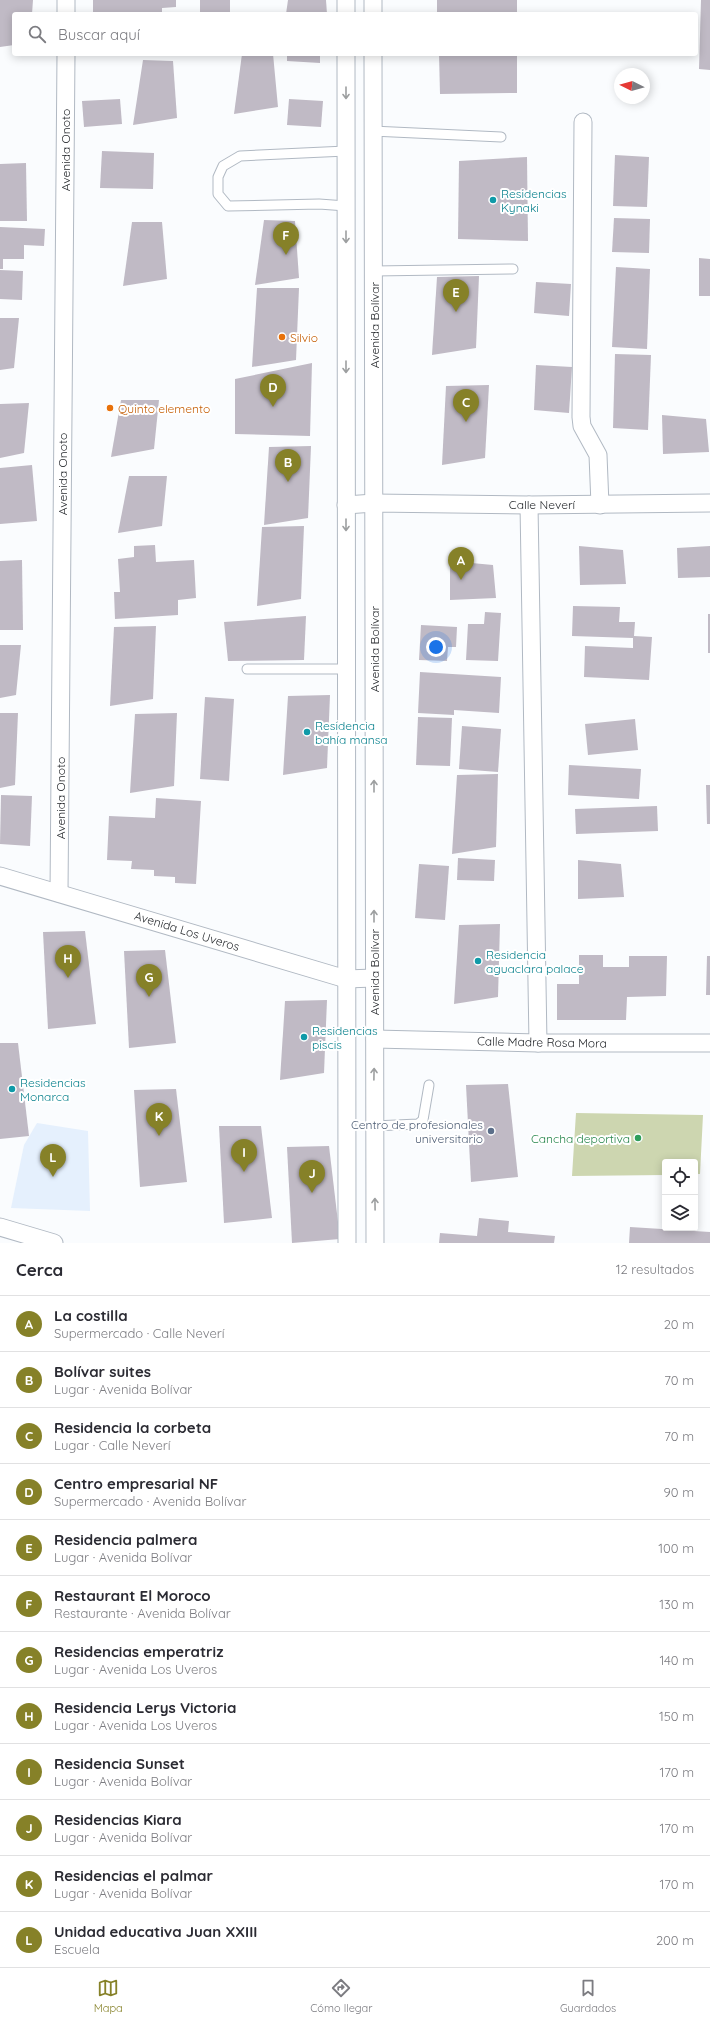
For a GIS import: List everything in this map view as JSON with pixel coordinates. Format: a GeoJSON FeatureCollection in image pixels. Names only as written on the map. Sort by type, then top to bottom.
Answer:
{"type":"FeatureCollection","features":[{"type":"Feature","properties":{"kind":"street"},"geometry":{"type":"LineString","coordinates":[[66,0],[66,12]]}},
{"type":"Feature","properties":{"kind":"street"},"geometry":{"type":"LineString","coordinates":[[346,0],[346,12]]}},
{"type":"Feature","properties":{"kind":"street"},"geometry":{"type":"LineString","coordinates":[[373,12],[374,0]]}},
{"type":"Feature","properties":{"kind":"street","name":"Avenida Onoto"},"geometry":{"type":"LineString","coordinates":[[59,893],[66,56]]}},
{"type":"Feature","properties":{"kind":"street"},"geometry":{"type":"LineString","coordinates":[[346,56],[347,1243]]}},
{"type":"Feature","properties":{"kind":"street","name":"Avenida Bolívar"},"geometry":{"type":"LineString","coordinates":[[373,56],[375,1243]]}},
{"type":"Feature","properties":{"kind":"street"},"geometry":{"type":"LineString","coordinates":[[583,122],[581,417],[582,426],[598,455],[600,505]]}},
{"type":"Feature","properties":{"kind":"street","name":"Calle Neverí"},"geometry":{"type":"LineString","coordinates":[[346,505],[374,503],[600,505],[710,503]]}},
{"type":"Feature","properties":{"kind":"street"},"geometry":{"type":"LineString","coordinates":[[530,504],[538,1043]]}},
{"type":"Feature","properties":{"kind":"street","name":"Avenida Los Uveros"},"geometry":{"type":"LineString","coordinates":[[0,876],[346,978],[374,978]]}},
{"type":"Feature","properties":{"kind":"street","name":"Calle Madre Rosa Mora"},"geometry":{"type":"LineString","coordinates":[[374,1039],[538,1043],[710,1043]]}},
{"type":"Feature","properties":{"kind":"street"},"geometry":{"type":"LineString","coordinates":[[0,1227],[54,1243]]}},
{"type":"Feature","properties":{"kind":"lane"},"geometry":{"type":"LineString","coordinates":[[372,131],[501,137]]}},
{"type":"Feature","properties":{"kind":"lane"},"geometry":{"type":"LineString","coordinates":[[346,151],[240,156],[223,166],[218,177],[218,194],[228,206],[319,204],[346,206]]}},
{"type":"Feature","properties":{"kind":"lane"},"geometry":{"type":"LineString","coordinates":[[374,271],[513,269]]}},
{"type":"Feature","properties":{"kind":"lane"},"geometry":{"type":"LineString","coordinates":[[247,669],[346,669]]}},
{"type":"Feature","properties":{"kind":"lane"},"geometry":{"type":"LineString","coordinates":[[374,1126],[418,1124],[423,1120],[430,1085]]}},
{"type":"Feature","properties":{"kind":"shaded area"},"geometry":{"type":"Polygon","coordinates":[[[37,1123],[88,1131],[90,1211],[11,1208],[24,1145],[37,1123]]]}},
{"type":"Feature","properties":{"kind":"green space","name":"Cancha deportiva"},"geometry":{"type":"Polygon","coordinates":[[[576,1113],[703,1115],[700,1174],[698,1174],[698,1159],[662,1159],[662,1175],[572,1176],[576,1113]]]}},
{"type":"Feature","properties":{"kind":"building"},"geometry":{"type":"Polygon","coordinates":[[[0,0],[33,0],[32,12],[12,12],[12,45],[0,47],[0,0]]]}},
{"type":"Feature","properties":{"kind":"building"},"geometry":{"type":"Polygon","coordinates":[[[93,0],[176,0],[176,7],[162,8],[162,12],[93,12],[93,0]]]}},
{"type":"Feature","properties":{"kind":"building"},"geometry":{"type":"Polygon","coordinates":[[[200,0],[230,0],[230,12],[200,12],[200,0]]]}},
{"type":"Feature","properties":{"kind":"building"},"geometry":{"type":"Polygon","coordinates":[[[288,0],[326,0],[327,12],[286,12],[288,0]]]}},
{"type":"Feature","properties":{"kind":"building"},"geometry":{"type":"Polygon","coordinates":[[[437,0],[517,0],[517,12],[437,12],[437,0]]]}},
{"type":"Feature","properties":{"kind":"building"},"geometry":{"type":"Polygon","coordinates":[[[701,0],[710,0],[710,70],[699,69],[701,0]]]}},
{"type":"Feature","properties":{"kind":"building"},"geometry":{"type":"Polygon","coordinates":[[[242,56],[273,56],[278,107],[234,114],[242,56]]]}},
{"type":"Feature","properties":{"kind":"building"},"geometry":{"type":"Polygon","coordinates":[[[287,56],[320,56],[320,63],[287,61],[287,56]]]}},
{"type":"Feature","properties":{"kind":"building"},"geometry":{"type":"Polygon","coordinates":[[[439,56],[517,56],[517,93],[440,94],[439,56]]]}},
{"type":"Feature","properties":{"kind":"building"},"geometry":{"type":"Polygon","coordinates":[[[143,60],[173,61],[177,118],[133,125],[143,60]]]}},
{"type":"Feature","properties":{"kind":"building"},"geometry":{"type":"Polygon","coordinates":[[[120,99],[122,124],[84,127],[82,101],[120,99]]]}},
{"type":"Feature","properties":{"kind":"building"},"geometry":{"type":"Polygon","coordinates":[[[289,99],[323,101],[321,127],[287,125],[289,99]]]}},
{"type":"Feature","properties":{"kind":"building"},"geometry":{"type":"Polygon","coordinates":[[[102,151],[154,153],[153,189],[100,188],[102,151]]]}},
{"type":"Feature","properties":{"kind":"building"},"geometry":{"type":"Polygon","coordinates":[[[615,155],[649,157],[647,207],[613,206],[615,155]]]}},
{"type":"Feature","properties":{"kind":"building","name":"Residencias Kynaki"},"geometry":{"type":"Polygon","coordinates":[[[527,157],[528,241],[458,239],[459,161],[527,157]]]}},
{"type":"Feature","properties":{"kind":"building"},"geometry":{"type":"Polygon","coordinates":[[[26,163],[27,221],[0,221],[0,164],[26,163]]]}},
{"type":"Feature","properties":{"kind":"building"},"geometry":{"type":"Polygon","coordinates":[[[614,218],[650,219],[649,253],[612,252],[614,218]]]}},
{"type":"Feature","properties":{"kind":"building"},"geometry":{"type":"Polygon","coordinates":[[[264,220],[295,221],[299,278],[255,285],[264,220]]]}},
{"type":"Feature","properties":{"kind":"building"},"geometry":{"type":"Polygon","coordinates":[[[132,222],[162,222],[167,279],[123,286],[132,222]]]}},
{"type":"Feature","properties":{"kind":"building"},"geometry":{"type":"Polygon","coordinates":[[[0,227],[45,229],[44,246],[24,245],[24,259],[3,259],[3,269],[0,269],[0,227]]]}},
{"type":"Feature","properties":{"kind":"building"},"geometry":{"type":"Polygon","coordinates":[[[699,258],[710,259],[710,296],[699,296],[699,258]]]}},
{"type":"Feature","properties":{"kind":"building"},"geometry":{"type":"Polygon","coordinates":[[[616,267],[650,269],[647,349],[612,347],[616,267]]]}},
{"type":"Feature","properties":{"kind":"building"},"geometry":{"type":"Polygon","coordinates":[[[0,270],[23,271],[22,300],[0,299],[0,270]]]}},
{"type":"Feature","properties":{"kind":"building"},"geometry":{"type":"Polygon","coordinates":[[[479,276],[476,348],[432,355],[437,277],[479,276]]]}},
{"type":"Feature","properties":{"kind":"building"},"geometry":{"type":"Polygon","coordinates":[[[536,282],[571,284],[569,316],[534,313],[536,282]]]}},
{"type":"Feature","properties":{"kind":"building"},"geometry":{"type":"Polygon","coordinates":[[[257,288],[299,288],[296,360],[252,367],[257,288]]]}},
{"type":"Feature","properties":{"kind":"building"},"geometry":{"type":"Polygon","coordinates":[[[0,318],[19,318],[14,368],[0,370],[0,318]]]}},
{"type":"Feature","properties":{"kind":"building"},"geometry":{"type":"Polygon","coordinates":[[[615,354],[651,355],[648,430],[613,428],[615,354]]]}},
{"type":"Feature","properties":{"kind":"building"},"geometry":{"type":"Polygon","coordinates":[[[312,363],[310,436],[235,434],[235,379],[312,363]]]}},
{"type":"Feature","properties":{"kind":"building"},"geometry":{"type":"Polygon","coordinates":[[[536,365],[572,367],[569,413],[534,410],[536,365]]]}},
{"type":"Feature","properties":{"kind":"building"},"geometry":{"type":"Polygon","coordinates":[[[489,385],[485,458],[442,465],[446,386],[489,385]]]}},
{"type":"Feature","properties":{"kind":"building"},"geometry":{"type":"Polygon","coordinates":[[[121,400],[159,400],[154,449],[111,457],[121,400]]]}},
{"type":"Feature","properties":{"kind":"building"},"geometry":{"type":"Polygon","coordinates":[[[29,403],[24,453],[0,458],[0,404],[29,403]]]}},
{"type":"Feature","properties":{"kind":"building"},"geometry":{"type":"Polygon","coordinates":[[[662,415],[706,419],[709,452],[663,454],[662,415]]]}},
{"type":"Feature","properties":{"kind":"building"},"geometry":{"type":"Polygon","coordinates":[[[311,446],[308,518],[264,525],[269,447],[311,446]]]}},
{"type":"Feature","properties":{"kind":"building"},"geometry":{"type":"Polygon","coordinates":[[[32,465],[37,521],[0,524],[0,468],[32,465]]]}},
{"type":"Feature","properties":{"kind":"building"},"geometry":{"type":"Polygon","coordinates":[[[129,476],[167,476],[162,526],[118,533],[129,476]]]}},
{"type":"Feature","properties":{"kind":"building"},"geometry":{"type":"Polygon","coordinates":[[[304,526],[301,599],[257,606],[262,527],[304,526]]]}},
{"type":"Feature","properties":{"kind":"building"},"geometry":{"type":"Polygon","coordinates":[[[155,545],[156,562],[194,560],[196,598],[178,600],[178,615],[115,619],[114,592],[120,592],[118,559],[134,557],[134,546],[155,545]]]}},
{"type":"Feature","properties":{"kind":"building"},"geometry":{"type":"Polygon","coordinates":[[[579,546],[623,550],[626,584],[580,585],[579,546]]]}},
{"type":"Feature","properties":{"kind":"building"},"geometry":{"type":"Polygon","coordinates":[[[710,546],[710,577],[678,578],[677,548],[710,546]]]}},
{"type":"Feature","properties":{"kind":"building"},"geometry":{"type":"Polygon","coordinates":[[[22,560],[23,630],[0,630],[0,561],[22,560]]]}},
{"type":"Feature","properties":{"kind":"building"},"geometry":{"type":"Polygon","coordinates":[[[450,561],[493,565],[496,598],[450,600],[450,561]]]}},
{"type":"Feature","properties":{"kind":"building"},"geometry":{"type":"Polygon","coordinates":[[[573,606],[620,607],[619,622],[635,622],[634,636],[652,637],[649,680],[584,677],[585,646],[633,648],[633,638],[572,636],[573,606]]]}},
{"type":"Feature","properties":{"kind":"building"},"geometry":{"type":"Polygon","coordinates":[[[485,612],[501,613],[498,661],[466,660],[468,624],[484,624],[485,612]]]}},
{"type":"Feature","properties":{"kind":"building"},"geometry":{"type":"Polygon","coordinates":[[[708,614],[710,614],[710,653],[708,653],[708,614]]]}},
{"type":"Feature","properties":{"kind":"building"},"geometry":{"type":"Polygon","coordinates":[[[306,616],[304,660],[228,661],[224,622],[306,616]]]}},
{"type":"Feature","properties":{"kind":"building"},"geometry":{"type":"Polygon","coordinates":[[[421,625],[457,627],[456,647],[448,647],[447,661],[419,660],[421,625]]]}},
{"type":"Feature","properties":{"kind":"building"},"geometry":{"type":"Polygon","coordinates":[[[156,626],[153,699],[110,706],[114,627],[156,626]]]}},
{"type":"Feature","properties":{"kind":"building"},"geometry":{"type":"Polygon","coordinates":[[[0,645],[21,645],[16,695],[0,698],[0,645]]]}},
{"type":"Feature","properties":{"kind":"building"},"geometry":{"type":"Polygon","coordinates":[[[420,672],[501,677],[499,713],[454,710],[454,715],[418,713],[420,672]]]}},
{"type":"Feature","properties":{"kind":"building","name":"Residencia bahía mansa"},"geometry":{"type":"Polygon","coordinates":[[[330,695],[327,768],[283,775],[288,696],[330,695]]]}},
{"type":"Feature","properties":{"kind":"building"},"geometry":{"type":"Polygon","coordinates":[[[205,697],[234,699],[229,781],[200,779],[205,697]]]}},
{"type":"Feature","properties":{"kind":"building"},"geometry":{"type":"Polygon","coordinates":[[[0,713],[18,713],[15,785],[0,788],[0,713]]]}},
{"type":"Feature","properties":{"kind":"building"},"geometry":{"type":"Polygon","coordinates":[[[177,713],[174,786],[130,793],[135,714],[177,713]]]}},
{"type":"Feature","properties":{"kind":"building"},"geometry":{"type":"Polygon","coordinates":[[[418,717],[452,718],[450,766],[416,765],[418,717]]]}},
{"type":"Feature","properties":{"kind":"building"},"geometry":{"type":"Polygon","coordinates":[[[635,719],[638,750],[588,755],[585,724],[635,719]]]}},
{"type":"Feature","properties":{"kind":"building"},"geometry":{"type":"Polygon","coordinates":[[[462,726],[501,729],[498,772],[459,769],[462,726]]]}},
{"type":"Feature","properties":{"kind":"building"},"geometry":{"type":"Polygon","coordinates":[[[569,765],[641,769],[639,799],[568,795],[569,765]]]}},
{"type":"Feature","properties":{"kind":"building"},"geometry":{"type":"Polygon","coordinates":[[[498,774],[496,847],[452,854],[457,775],[498,774]]]}},
{"type":"Feature","properties":{"kind":"building"},"geometry":{"type":"Polygon","coordinates":[[[706,785],[710,785],[710,824],[707,824],[706,785]]]}},
{"type":"Feature","properties":{"kind":"building"},"geometry":{"type":"Polygon","coordinates":[[[1,795],[32,796],[30,846],[0,844],[1,795]]]}},
{"type":"Feature","properties":{"kind":"building"},"geometry":{"type":"Polygon","coordinates":[[[156,798],[201,801],[196,884],[175,883],[175,877],[154,876],[154,870],[131,869],[132,861],[107,860],[109,816],[155,818],[156,798]]]}},
{"type":"Feature","properties":{"kind":"building"},"geometry":{"type":"Polygon","coordinates":[[[657,806],[658,831],[576,834],[575,809],[657,806]]]}},
{"type":"Feature","properties":{"kind":"building"},"geometry":{"type":"Polygon","coordinates":[[[458,858],[495,860],[494,881],[457,880],[458,858]]]}},
{"type":"Feature","properties":{"kind":"building"},"geometry":{"type":"Polygon","coordinates":[[[578,860],[621,864],[624,897],[578,899],[578,860]]]}},
{"type":"Feature","properties":{"kind":"building"},"geometry":{"type":"Polygon","coordinates":[[[419,864],[449,866],[445,920],[415,918],[419,864]]]}},
{"type":"Feature","properties":{"kind":"building","name":"Residencia aguaclara palace"},"geometry":{"type":"Polygon","coordinates":[[[500,924],[498,997],[454,1004],[459,925],[500,924]]]}},
{"type":"Feature","properties":{"kind":"building"},"geometry":{"type":"Polygon","coordinates":[[[85,931],[96,1024],[48,1029],[43,932],[85,931]]]}},
{"type":"Feature","properties":{"kind":"building"},"geometry":{"type":"Polygon","coordinates":[[[165,950],[176,1043],[129,1048],[124,951],[165,950]]]}},
{"type":"Feature","properties":{"kind":"building"},"geometry":{"type":"Polygon","coordinates":[[[579,955],[603,955],[603,967],[629,967],[629,956],[667,956],[666,996],[627,997],[626,1020],[557,1020],[557,984],[579,984],[579,955]]]}},
{"type":"Feature","properties":{"kind":"building"},"geometry":{"type":"Polygon","coordinates":[[[707,956],[710,956],[710,995],[706,995],[707,956]]]}},
{"type":"Feature","properties":{"kind":"building","name":"Residencias piscis"},"geometry":{"type":"Polygon","coordinates":[[[327,1000],[324,1073],[280,1080],[285,1001],[327,1000]]]}},
{"type":"Feature","properties":{"kind":"building","name":"Residencias Monarca"},"geometry":{"type":"Polygon","coordinates":[[[0,1043],[18,1043],[29,1136],[0,1139],[0,1043]]]}},
{"type":"Feature","properties":{"kind":"building","name":"Centro de profesionales universitario"},"geometry":{"type":"Polygon","coordinates":[[[508,1084],[518,1177],[471,1182],[466,1085],[508,1084]]]}},
{"type":"Feature","properties":{"kind":"building"},"geometry":{"type":"Polygon","coordinates":[[[176,1089],[187,1182],[140,1187],[134,1090],[176,1089]]]}},
{"type":"Feature","properties":{"kind":"building"},"geometry":{"type":"Polygon","coordinates":[[[219,1126],[261,1126],[272,1218],[224,1223],[219,1126]]]}},
{"type":"Feature","properties":{"kind":"building"},"geometry":{"type":"Polygon","coordinates":[[[329,1146],[340,1239],[292,1243],[287,1147],[329,1146]]]}},
{"type":"Feature","properties":{"kind":"building"},"geometry":{"type":"Polygon","coordinates":[[[479,1218],[509,1221],[508,1232],[555,1236],[554,1243],[439,1243],[440,1233],[477,1236],[479,1218]]]}},
{"type":"Feature","properties":{"kind":"building"},"geometry":{"type":"Polygon","coordinates":[[[630,1227],[662,1229],[662,1231],[710,1232],[710,1243],[629,1243],[630,1227]]]}},
{"type":"Feature","properties":{"kind":"place","name":"Residencias Kynaki"},"geometry":{"type":"Point","coordinates":[493,200]}},
{"type":"Feature","properties":{"kind":"place","name":"Restaurant El Moroco"},"geometry":{"type":"Point","coordinates":[286,255]}},
{"type":"Feature","properties":{"kind":"place","name":"Residencia palmera"},"geometry":{"type":"Point","coordinates":[456,312]}},
{"type":"Feature","properties":{"kind":"place","name":"Silvio"},"geometry":{"type":"Point","coordinates":[282,337]}},
{"type":"Feature","properties":{"kind":"place","name":"Centro empresarial NF"},"geometry":{"type":"Point","coordinates":[273,407]}},
{"type":"Feature","properties":{"kind":"place","name":"Quinto elemento"},"geometry":{"type":"Point","coordinates":[110,408]}},
{"type":"Feature","properties":{"kind":"place","name":"Residencia la corbeta"},"geometry":{"type":"Point","coordinates":[466,422]}},
{"type":"Feature","properties":{"kind":"place","name":"Bolívar suites"},"geometry":{"type":"Point","coordinates":[288,482]}},
{"type":"Feature","properties":{"kind":"place","name":"La costilla"},"geometry":{"type":"Point","coordinates":[461,580]}},
{"type":"Feature","properties":{"kind":"place","name":"Residencia bahía mansa"},"geometry":{"type":"Point","coordinates":[307,732]}},
{"type":"Feature","properties":{"kind":"place","name":"Residencia aguaclara palace"},"geometry":{"type":"Point","coordinates":[478,961]}},
{"type":"Feature","properties":{"kind":"place","name":"Residencia Lerys Victoria"},"geometry":{"type":"Point","coordinates":[68,978]}},
{"type":"Feature","properties":{"kind":"place","name":"Residencias emperatriz"},"geometry":{"type":"Point","coordinates":[149,997]}},
{"type":"Feature","properties":{"kind":"place","name":"Residencias piscis"},"geometry":{"type":"Point","coordinates":[304,1037]}},
{"type":"Feature","properties":{"kind":"place","name":"Residencias Monarca"},"geometry":{"type":"Point","coordinates":[12,1089]}},
{"type":"Feature","properties":{"kind":"place","name":"Centro de profesionales universitario"},"geometry":{"type":"Point","coordinates":[491,1131]}},
{"type":"Feature","properties":{"kind":"place","name":"Residencias el palmar"},"geometry":{"type":"Point","coordinates":[159,1136]}},
{"type":"Feature","properties":{"kind":"place","name":"Cancha deportiva"},"geometry":{"type":"Point","coordinates":[638,1138]}},
{"type":"Feature","properties":{"kind":"place","name":"Residencia Sunset"},"geometry":{"type":"Point","coordinates":[244,1172]}},
{"type":"Feature","properties":{"kind":"place","name":"Unidad educativa Juan XXIII"},"geometry":{"type":"Point","coordinates":[53,1177]}},
{"type":"Feature","properties":{"kind":"place","name":"Residencias Kiara"},"geometry":{"type":"Point","coordinates":[312,1193]}}]}
